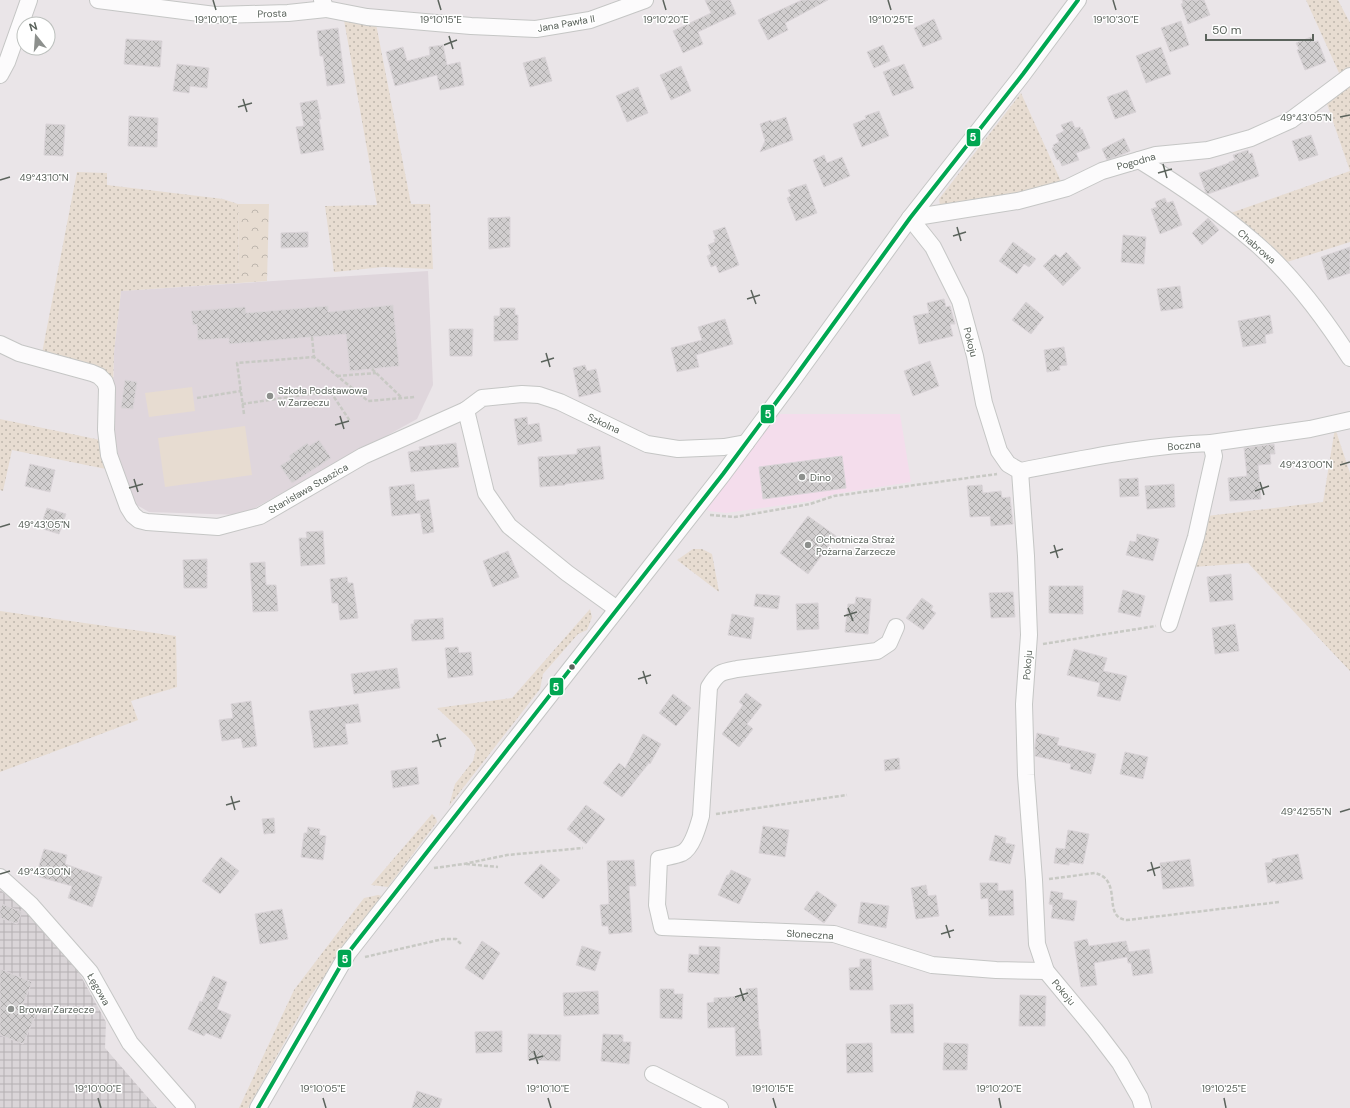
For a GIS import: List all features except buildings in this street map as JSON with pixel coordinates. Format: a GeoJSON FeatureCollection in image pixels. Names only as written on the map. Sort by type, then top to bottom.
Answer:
{"type":"FeatureCollection","features":[{"type":"Feature","properties":{"kind":"street"},"geometry":{"type":"LineString","coordinates":[[0,75],[7,62],[29,0]]}},
{"type":"Feature","properties":{"kind":"street","name":"Prosta"},"geometry":{"type":"LineString","coordinates":[[98,0],[215,15],[288,13],[324,4]]}},
{"type":"Feature","properties":{"kind":"street","name":"Jana Pawła II"},"geometry":{"type":"LineString","coordinates":[[324,4],[367,17],[471,26],[536,29],[590,20],[645,0]]}},
{"type":"Feature","properties":{"kind":"street"},"geometry":{"type":"LineString","coordinates":[[258,1108],[348,953],[746,443],[910,218],[1023,74],[1078,0]]}},
{"type":"Feature","properties":{"kind":"street","name":"Pogodna"},"geometry":{"type":"LineString","coordinates":[[910,218],[1018,201],[1067,188],[1102,171],[1156,154],[1208,150],[1250,138],[1291,120],[1350,76]]}},
{"type":"Feature","properties":{"kind":"street","name":"Chabrowa"},"geometry":{"type":"LineString","coordinates":[[1139,160],[1176,183],[1254,241],[1301,291],[1350,358]]}},
{"type":"Feature","properties":{"kind":"street","name":"Pokoju"},"geometry":{"type":"LineString","coordinates":[[910,218],[933,247],[960,301],[975,356],[984,403],[999,451],[1014,467],[1026,556],[1029,635],[1024,712],[1026,775],[1037,944],[1046,971],[1095,1030],[1120,1063],[1140,1098],[1143,1108]]}},
{"type":"Feature","properties":{"kind":"street","name":"Stanisława Staszica"},"geometry":{"type":"LineString","coordinates":[[0,344],[19,353],[92,373],[99,376],[105,382],[107,388],[106,430],[110,455],[128,507],[133,515],[139,520],[147,522],[218,527],[260,516],[364,456],[466,410]]}},
{"type":"Feature","properties":{"kind":"street","name":"Szkolna"},"geometry":{"type":"LineString","coordinates":[[466,410],[482,398],[522,394],[539,395],[560,402],[647,444],[678,450],[724,447],[746,443]]}},
{"type":"Feature","properties":{"kind":"street"},"geometry":{"type":"LineString","coordinates":[[466,410],[486,493],[509,526],[567,573],[617,609]]}},
{"type":"Feature","properties":{"kind":"street"},"geometry":{"type":"LineString","coordinates":[[1211,443],[1310,429],[1350,420]]}},
{"type":"Feature","properties":{"kind":"street","name":"Boczna"},"geometry":{"type":"LineString","coordinates":[[1014,467],[1182,444],[1211,443],[1214,456],[1196,537],[1169,624]]}},
{"type":"Feature","properties":{"kind":"street"},"geometry":{"type":"LineString","coordinates":[[701,816],[709,687],[714,679],[722,672],[738,669],[877,651],[889,643],[896,626]]}},
{"type":"Feature","properties":{"kind":"street","name":"Słoneczna"},"geometry":{"type":"LineString","coordinates":[[701,816],[697,831],[688,849],[681,853],[659,859],[657,905],[662,927],[834,934],[932,965],[996,970],[1046,971]]}},
{"type":"Feature","properties":{"kind":"street","name":"Łęgowa"},"geometry":{"type":"LineString","coordinates":[[0,877],[31,905],[90,972],[130,1043],[187,1108]]}},
{"type":"Feature","properties":{"kind":"street"},"geometry":{"type":"LineString","coordinates":[[653,1074],[720,1108]]}},
{"type":"Feature","properties":{"kind":"path"},"geometry":{"type":"LineString","coordinates":[[312,337],[314,357]]}},
{"type":"Feature","properties":{"kind":"path"},"geometry":{"type":"LineString","coordinates":[[244,414],[237,363],[314,357],[368,401],[415,396]]}},
{"type":"Feature","properties":{"kind":"path"},"geometry":{"type":"LineString","coordinates":[[372,369],[401,398]]}},
{"type":"Feature","properties":{"kind":"path"},"geometry":{"type":"LineString","coordinates":[[337,376],[376,373]]}},
{"type":"Feature","properties":{"kind":"path"},"geometry":{"type":"LineString","coordinates":[[197,398],[241,391]]}},
{"type":"Feature","properties":{"kind":"path"},"geometry":{"type":"LineString","coordinates":[[242,404],[330,391],[350,421]]}},
{"type":"Feature","properties":{"kind":"path"},"geometry":{"type":"LineString","coordinates":[[691,514],[742,515],[810,504],[834,496],[997,474],[1014,467]]}},
{"type":"Feature","properties":{"kind":"path"},"geometry":{"type":"LineString","coordinates":[[1028,646],[1169,624]]}},
{"type":"Feature","properties":{"kind":"path"},"geometry":{"type":"LineString","coordinates":[[701,816],[847,795]]}},
{"type":"Feature","properties":{"kind":"path"},"geometry":{"type":"LineString","coordinates":[[411,872],[464,864],[506,855],[583,848]]}},
{"type":"Feature","properties":{"kind":"path"},"geometry":{"type":"LineString","coordinates":[[464,864],[498,867]]}},
{"type":"Feature","properties":{"kind":"path"},"geometry":{"type":"LineString","coordinates":[[1034,880],[1095,873],[1100,874],[1106,878],[1110,885],[1116,916],[1121,920],[1280,902]]}},
{"type":"Feature","properties":{"kind":"path"},"geometry":{"type":"LineString","coordinates":[[343,962],[443,939],[456,939],[461,944]]}},
{"type":"Feature","properties":{"kind":"shaded area","name":"Szkoła Podstawowa w Zarzeczu"},"geometry":{"type":"Polygon","coordinates":[[[428,271],[433,385],[417,419],[242,515],[149,512],[135,504],[113,450],[114,352],[121,291],[428,271]]]}},
{"type":"Feature","properties":{"kind":"shaded area"},"geometry":{"type":"Polygon","coordinates":[[[775,414],[900,414],[911,482],[835,494],[811,501],[726,513],[709,511],[706,509],[706,505],[775,414]]]}},
{"type":"Feature","properties":{"kind":"shaded area"},"geometry":{"type":"Polygon","coordinates":[[[0,890],[29,911],[62,945],[106,1022],[105,1048],[157,1108],[0,1108],[0,890]]]}},
{"type":"Feature","properties":{"kind":"green space"},"geometry":{"type":"Polygon","coordinates":[[[1306,0],[1338,0],[1350,23],[1350,67],[1340,75],[1306,0]]]}},
{"type":"Feature","properties":{"kind":"green space"},"geometry":{"type":"Polygon","coordinates":[[[344,20],[376,24],[411,204],[430,204],[433,269],[383,267],[334,272],[325,206],[377,205],[344,20]]]}},
{"type":"Feature","properties":{"kind":"green space"},"geometry":{"type":"Polygon","coordinates":[[[1350,82],[1350,171],[1326,101],[1350,82]]]}},
{"type":"Feature","properties":{"kind":"green space"},"geometry":{"type":"Polygon","coordinates":[[[1021,93],[1063,186],[944,207],[940,205],[939,199],[1021,93]]]}},
{"type":"Feature","properties":{"kind":"green space"},"geometry":{"type":"Polygon","coordinates":[[[1350,171],[1350,242],[1284,263],[1225,215],[1350,171]]]}},
{"type":"Feature","properties":{"kind":"green space"},"geometry":{"type":"Polygon","coordinates":[[[77,172],[107,173],[107,185],[223,199],[238,204],[239,283],[121,291],[114,352],[113,388],[42,353],[77,172]]]}},
{"type":"Feature","properties":{"kind":"green space"},"geometry":{"type":"Polygon","coordinates":[[[238,204],[269,204],[267,281],[239,283],[238,204]]]}},
{"type":"Feature","properties":{"kind":"green space"},"geometry":{"type":"Polygon","coordinates":[[[192,387],[195,411],[149,417],[145,393],[192,387]]]}},
{"type":"Feature","properties":{"kind":"green space"},"geometry":{"type":"Polygon","coordinates":[[[0,419],[105,441],[111,470],[12,450],[3,491],[0,490],[0,419]]]}},
{"type":"Feature","properties":{"kind":"green space"},"geometry":{"type":"Polygon","coordinates":[[[245,426],[252,475],[165,487],[158,438],[245,426]]]}},
{"type":"Feature","properties":{"kind":"green space"},"geometry":{"type":"Polygon","coordinates":[[[1335,428],[1350,473],[1350,671],[1248,563],[1193,567],[1207,516],[1323,502],[1335,428]]]}},
{"type":"Feature","properties":{"kind":"green space"},"geometry":{"type":"Polygon","coordinates":[[[693,549],[702,549],[712,554],[719,592],[677,560],[693,549]]]}},
{"type":"Feature","properties":{"kind":"green space"},"geometry":{"type":"Polygon","coordinates":[[[590,609],[592,617],[587,630],[578,634],[543,674],[540,689],[449,806],[455,784],[473,761],[476,749],[469,738],[437,708],[512,698],[590,609]]]}},
{"type":"Feature","properties":{"kind":"green space"},"geometry":{"type":"Polygon","coordinates":[[[0,611],[176,636],[177,687],[131,701],[138,720],[0,772],[0,611]]]}},
{"type":"Feature","properties":{"kind":"green space"},"geometry":{"type":"Polygon","coordinates":[[[432,814],[436,818],[437,822],[388,887],[371,885],[432,814]]]}},
{"type":"Feature","properties":{"kind":"green space"},"geometry":{"type":"Polygon","coordinates":[[[378,895],[382,896],[309,998],[248,1108],[239,1108],[294,990],[364,898],[378,895]]]}},
{"type":"Feature","properties":{"kind":"transit line","name":"5"},"geometry":{"type":"LineString","coordinates":[[258,1108],[348,953],[723,474],[910,218],[1023,74],[1078,0]]}},
{"type":"Feature","properties":{"kind":"place","name":"Szkoła Podstawowa w Zarzeczu"},"geometry":{"type":"Point","coordinates":[270,396]}},
{"type":"Feature","properties":{"kind":"place","name":"Dino"},"geometry":{"type":"Point","coordinates":[802,477]}},
{"type":"Feature","properties":{"kind":"place","name":"Ochotnicza Straż Pożarna Zarzecze"},"geometry":{"type":"Point","coordinates":[808,545]}},
{"type":"Feature","properties":{"kind":"place","name":"Browar Zarzecze"},"geometry":{"type":"Point","coordinates":[11,1009]}}]}
